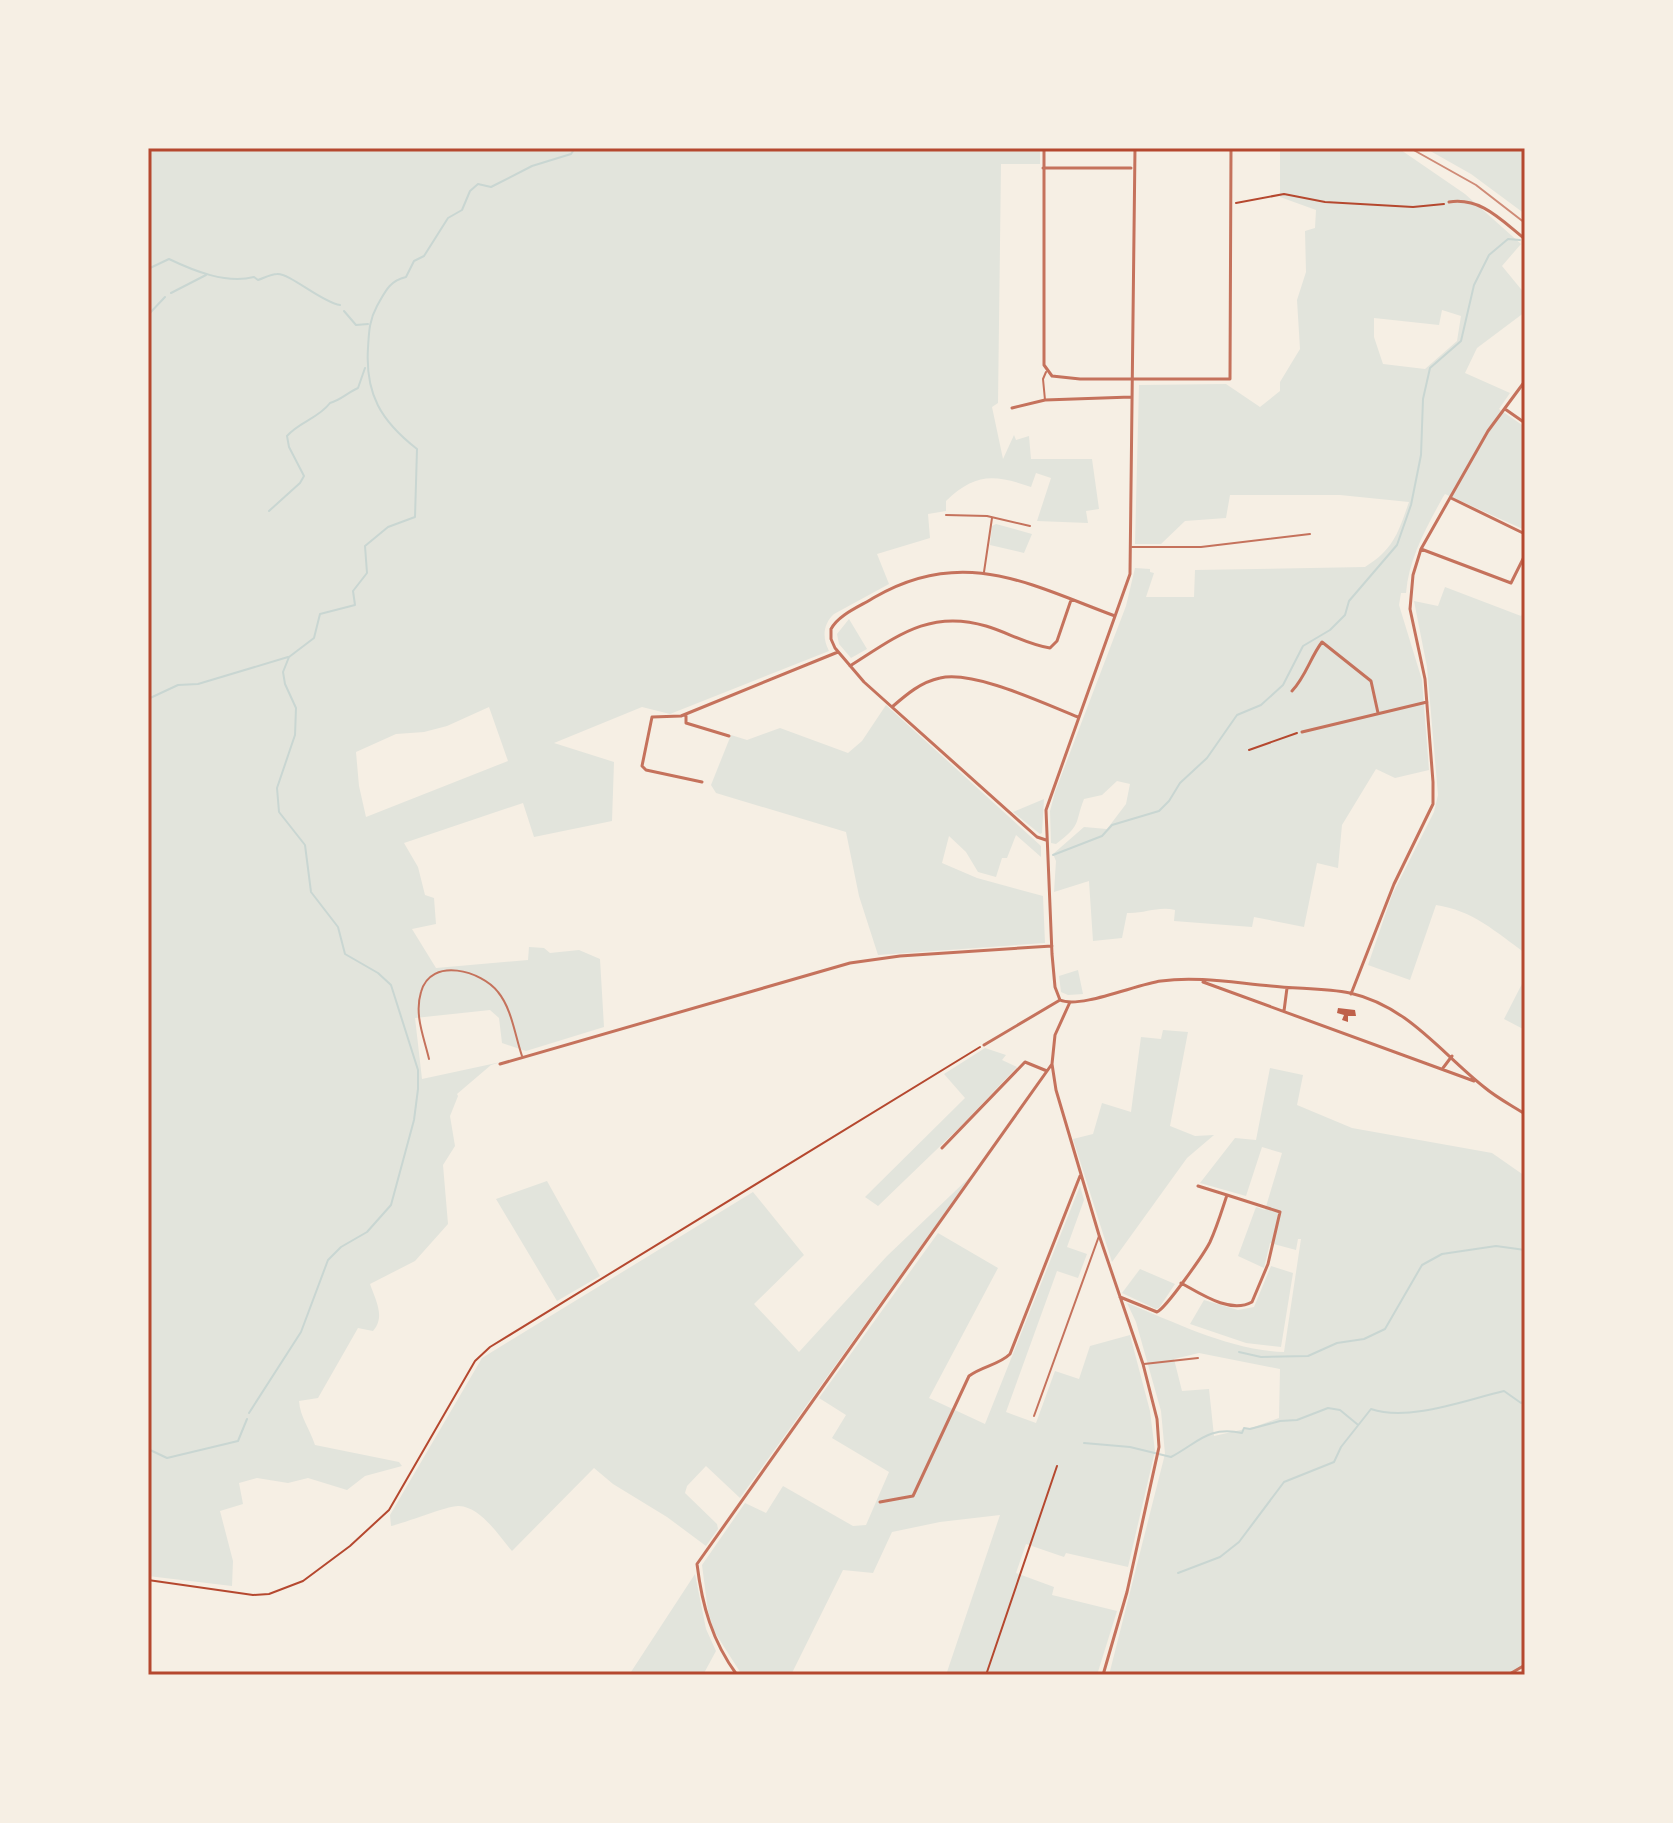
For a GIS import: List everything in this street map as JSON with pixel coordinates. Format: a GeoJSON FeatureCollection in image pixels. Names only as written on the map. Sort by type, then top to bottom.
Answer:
{"type":"FeatureCollection","features":[{"type":"Feature","properties":{"kind":"street"},"geometry":{"type":"LineString","coordinates":[[1044,148],[1044,365],[1052,376],[1064,378],[1132,379],[1230,379],[1231,148]]}},
{"type":"Feature","properties":{"kind":"street"},"geometry":{"type":"LineString","coordinates":[[1060,1000],[1055,984],[1052,946],[1047,806],[1130,574],[1135,148]]}},
{"type":"Feature","properties":{"kind":"street"},"geometry":{"type":"LineString","coordinates":[[1043,168],[1133,168]]}},
{"type":"Feature","properties":{"kind":"street"},"geometry":{"type":"LineString","coordinates":[[1449,202],[1478,204],[1525,239]]}},
{"type":"Feature","properties":{"kind":"street"},"geometry":{"type":"LineString","coordinates":[[1351,994],[1394,884],[1433,804],[1422,657],[1410,601],[1413,575],[1421,549],[1488,431],[1525,381]]}},
{"type":"Feature","properties":{"kind":"street"},"geometry":{"type":"LineString","coordinates":[[1012,408],[1045,400],[1132,397]]}},
{"type":"Feature","properties":{"kind":"street"},"geometry":{"type":"LineString","coordinates":[[1504,409],[1525,423]]}},
{"type":"Feature","properties":{"kind":"street"},"geometry":{"type":"LineString","coordinates":[[1451,498],[1525,534]]}},
{"type":"Feature","properties":{"kind":"street"},"geometry":{"type":"LineString","coordinates":[[1421,549],[1511,583],[1525,555]]}},
{"type":"Feature","properties":{"kind":"street"},"geometry":{"type":"LineString","coordinates":[[1046,840],[1037,837],[850,666],[832,643],[831,629],[842,617],[915,578],[942,572],[984,572],[1115,616]]}},
{"type":"Feature","properties":{"kind":"street"},"geometry":{"type":"LineString","coordinates":[[850,666],[915,627],[944,619],[986,626],[1050,648],[1057,641],[1071,600]]}},
{"type":"Feature","properties":{"kind":"street"},"geometry":{"type":"LineString","coordinates":[[1292,691],[1305,678],[1308,661],[1322,642],[1371,681],[1378,713]]}},
{"type":"Feature","properties":{"kind":"street"},"geometry":{"type":"LineString","coordinates":[[702,782],[646,770],[642,766],[652,717],[686,714],[838,652]]}},
{"type":"Feature","properties":{"kind":"street"},"geometry":{"type":"LineString","coordinates":[[892,707],[923,684],[942,678],[961,677],[975,679],[1078,717]]}},
{"type":"Feature","properties":{"kind":"street"},"geometry":{"type":"LineString","coordinates":[[1302,732],[1427,702]]}},
{"type":"Feature","properties":{"kind":"street"},"geometry":{"type":"LineString","coordinates":[[686,714],[686,723],[729,736]]}},
{"type":"Feature","properties":{"kind":"street"},"geometry":{"type":"LineString","coordinates":[[500,1064],[850,963],[900,956],[1052,946]]}},
{"type":"Feature","properties":{"kind":"street"},"geometry":{"type":"LineString","coordinates":[[984,1045],[1060,1000],[1070,1002],[1159,981],[1196,980],[1351,994],[1403,1018],[1452,1056],[1478,1082],[1525,1114]]}},
{"type":"Feature","properties":{"kind":"street"},"geometry":{"type":"LineString","coordinates":[[1196,980],[1478,1082]]}},
{"type":"Feature","properties":{"kind":"street"},"geometry":{"type":"LineString","coordinates":[[1231,992],[1229,987],[1233,983]]}},
{"type":"Feature","properties":{"kind":"street"},"geometry":{"type":"LineString","coordinates":[[1284,1011],[1287,988]]}},
{"type":"Feature","properties":{"kind":"street"},"geometry":{"type":"LineString","coordinates":[[1070,1002],[1055,1035],[1052,1064],[1056,1090],[1080,1176],[1143,1364],[1157,1419],[1159,1447],[1127,1592],[1103,1675]]}},
{"type":"Feature","properties":{"kind":"street"},"geometry":{"type":"LineString","coordinates":[[1443,1068],[1452,1056]]}},
{"type":"Feature","properties":{"kind":"street"},"geometry":{"type":"LineString","coordinates":[[942,1148],[1025,1062],[1047,1071]]}},
{"type":"Feature","properties":{"kind":"street"},"geometry":{"type":"LineString","coordinates":[[737,1675],[707,1620],[697,1564],[1052,1064]]}},
{"type":"Feature","properties":{"kind":"street"},"geometry":{"type":"LineString","coordinates":[[880,1502],[913,1496],[969,1376],[1010,1354],[1080,1176]]}},
{"type":"Feature","properties":{"kind":"street"},"geometry":{"type":"LineString","coordinates":[[1181,1283],[1208,1298],[1225,1303],[1241,1307],[1252,1302],[1268,1264],[1280,1212],[1198,1186]]}},
{"type":"Feature","properties":{"kind":"street"},"geometry":{"type":"LineString","coordinates":[[1120,1297],[1157,1312],[1163,1310],[1210,1242],[1227,1195]]}},
{"type":"Feature","properties":{"kind":"street"},"geometry":{"type":"LineString","coordinates":[[1508,1675],[1525,1665]]}},
{"type":"Feature","properties":{"kind":"lane"},"geometry":{"type":"LineString","coordinates":[[1045,400],[1043,379],[1047,371]]}},
{"type":"Feature","properties":{"kind":"lane"},"geometry":{"type":"LineString","coordinates":[[946,515],[992,516],[1030,526]]}},
{"type":"Feature","properties":{"kind":"lane"},"geometry":{"type":"LineString","coordinates":[[984,572],[992,516]]}},
{"type":"Feature","properties":{"kind":"lane"},"geometry":{"type":"LineString","coordinates":[[1130,547],[1201,547],[1310,534]]}},
{"type":"Feature","properties":{"kind":"lane"},"geometry":{"type":"LineString","coordinates":[[429,1059],[420,1031],[421,992],[431,978],[449,969],[466,973],[497,989],[522,1056]]}},
{"type":"Feature","properties":{"kind":"lane"},"geometry":{"type":"LineString","coordinates":[[1034,1416],[1099,1235]]}},
{"type":"Feature","properties":{"kind":"lane"},"geometry":{"type":"LineString","coordinates":[[1143,1364],[1198,1358]]}},
{"type":"Feature","properties":{"kind":"path"},"geometry":{"type":"LineString","coordinates":[[1231,203],[1284,194],[1325,202],[1413,207],[1449,202]]}},
{"type":"Feature","properties":{"kind":"path"},"geometry":{"type":"LineString","coordinates":[[1249,750],[1302,732]]}},
{"type":"Feature","properties":{"kind":"path"},"geometry":{"type":"LineString","coordinates":[[148,1580],[263,1595],[289,1588],[314,1574],[389,1510],[475,1361],[490,1347],[984,1045]]}},
{"type":"Feature","properties":{"kind":"path"},"geometry":{"type":"LineString","coordinates":[[986,1675],[1057,1466]]}},
{"type":"Feature","properties":{"kind":"shaded area"},"geometry":{"type":"Polygon","coordinates":[[[148,148],[1040,148],[1040,164],[1001,164],[998,403],[992,407],[1003,459],[1014,435],[1016,440],[1029,436],[1031,459],[1092,459],[1099,509],[1086,511],[1088,523],[1037,521],[1051,478],[1036,473],[1031,487],[995,478],[966,485],[946,501],[946,511],[928,514],[930,538],[877,554],[889,584],[830,618],[825,631],[829,651],[670,714],[642,707],[554,743],[614,762],[612,821],[534,837],[523,803],[404,843],[418,867],[425,895],[434,898],[436,924],[412,929],[436,968],[528,960],[529,947],[544,948],[550,953],[579,950],[600,959],[604,1027],[526,1051],[502,1043],[499,1018],[490,1010],[415,1018],[422,1079],[501,1062],[491,1065],[457,1094],[450,1116],[455,1146],[443,1165],[448,1224],[415,1261],[370,1284],[378,1308],[377,1326],[373,1331],[358,1328],[318,1398],[299,1401],[315,1445],[399,1462],[402,1466],[365,1476],[347,1490],[308,1478],[288,1483],[257,1478],[239,1483],[243,1504],[220,1511],[233,1561],[232,1586],[148,1576],[148,148]],[[489,707],[447,726],[396,734],[356,752],[366,817],[508,761],[489,707]]]}},
{"type":"Feature","properties":{"kind":"shaded area"},"geometry":{"type":"Polygon","coordinates":[[[1280,148],[1398,148],[1465,194],[1521,244],[1502,266],[1525,294],[1525,312],[1477,348],[1465,373],[1510,393],[1499,409],[1525,427],[1525,530],[1445,494],[1430,520],[1411,568],[1406,593],[1401,593],[1399,605],[1422,680],[1429,770],[1395,778],[1376,769],[1342,825],[1338,868],[1317,863],[1304,927],[1254,917],[1252,927],[1174,921],[1175,910],[1163,909],[1127,913],[1122,938],[1093,941],[1089,881],[1054,892],[1056,861],[1053,854],[1084,827],[1107,829],[1126,804],[1130,784],[1117,781],[1102,795],[1084,799],[1074,828],[1056,844],[1051,843],[1050,811],[1126,606],[1135,568],[1150,569],[1154,573],[1146,597],[1194,597],[1195,570],[1365,567],[1389,547],[1409,502],[1340,495],[1230,495],[1226,518],[1185,521],[1161,544],[1135,544],[1139,385],[1226,384],[1260,407],[1280,391],[1280,382],[1300,349],[1297,300],[1306,272],[1305,231],[1315,228],[1316,210],[1280,197],[1280,148]],[[1442,310],[1439,325],[1374,318],[1374,337],[1383,364],[1425,369],[1457,341],[1461,316],[1442,310]]]}},
{"type":"Feature","properties":{"kind":"shaded area"},"geometry":{"type":"Polygon","coordinates":[[[1425,148],[1525,148],[1525,214],[1471,174],[1425,148]]]}},
{"type":"Feature","properties":{"kind":"shaded area"},"geometry":{"type":"Polygon","coordinates":[[[996,524],[1032,534],[1024,553],[990,545],[992,526],[996,524]]]}},
{"type":"Feature","properties":{"kind":"shaded area"},"geometry":{"type":"Polygon","coordinates":[[[1445,587],[1521,616],[1525,608],[1525,953],[1472,917],[1436,905],[1410,980],[1368,965],[1392,895],[1434,812],[1438,795],[1427,667],[1414,601],[1438,606],[1445,587]]]}},
{"type":"Feature","properties":{"kind":"shaded area"},"geometry":{"type":"Polygon","coordinates":[[[849,619],[867,649],[851,658],[839,644],[837,634],[849,619]]]}},
{"type":"Feature","properties":{"kind":"shaded area"},"geometry":{"type":"Polygon","coordinates":[[[886,705],[1041,846],[1041,857],[1016,835],[1007,858],[1002,858],[996,877],[978,872],[966,852],[949,836],[942,863],[977,878],[1043,896],[1045,943],[878,955],[859,896],[846,832],[716,793],[711,785],[731,735],[747,740],[780,728],[848,753],[862,741],[886,705]]]}},
{"type":"Feature","properties":{"kind":"shaded area"},"geometry":{"type":"Polygon","coordinates":[[[1044,799],[1042,833],[1040,834],[1013,812],[1044,799]]]}},
{"type":"Feature","properties":{"kind":"shaded area"},"geometry":{"type":"Polygon","coordinates":[[[1078,970],[1083,994],[1061,992],[1059,976],[1078,970]]]}},
{"type":"Feature","properties":{"kind":"shaded area"},"geometry":{"type":"Polygon","coordinates":[[[1525,978],[1525,1030],[1504,1019],[1525,978]]]}},
{"type":"Feature","properties":{"kind":"shaded area"},"geometry":{"type":"Polygon","coordinates":[[[1163,1030],[1188,1032],[1170,1126],[1195,1136],[1214,1135],[1187,1158],[1112,1262],[1073,1139],[1093,1134],[1102,1103],[1131,1112],[1141,1037],[1161,1039],[1163,1030]]]}},
{"type":"Feature","properties":{"kind":"shaded area"},"geometry":{"type":"Polygon","coordinates":[[[985,1048],[1006,1055],[1002,1060],[1017,1067],[878,1206],[865,1197],[965,1098],[944,1074],[985,1048]]]}},
{"type":"Feature","properties":{"kind":"shaded area"},"geometry":{"type":"Polygon","coordinates":[[[1270,1068],[1303,1075],[1297,1105],[1352,1128],[1492,1153],[1525,1176],[1525,1667],[1508,1675],[1109,1675],[1165,1454],[1161,1411],[1136,1322],[1127,1303],[1223,1341],[1284,1352],[1301,1239],[1298,1239],[1296,1250],[1270,1243],[1264,1268],[1238,1256],[1256,1207],[1265,1210],[1282,1153],[1262,1147],[1246,1196],[1200,1183],[1235,1138],[1256,1140],[1270,1068]],[[1199,1353],[1174,1359],[1182,1391],[1209,1389],[1214,1436],[1279,1418],[1280,1369],[1199,1353]]]}},
{"type":"Feature","properties":{"kind":"shaded area"},"geometry":{"type":"Polygon","coordinates":[[[972,1175],[740,1498],[706,1466],[687,1486],[685,1493],[717,1524],[718,1529],[706,1546],[594,1468],[512,1551],[475,1511],[459,1506],[391,1526],[390,1515],[482,1358],[753,1192],[804,1255],[754,1304],[799,1352],[887,1256],[972,1175]]]}},
{"type":"Feature","properties":{"kind":"shaded area"},"geometry":{"type":"Polygon","coordinates":[[[547,1181],[600,1276],[557,1301],[496,1199],[547,1181]]]}},
{"type":"Feature","properties":{"kind":"shaded area"},"geometry":{"type":"Polygon","coordinates":[[[1080,1186],[1084,1200],[1067,1247],[1087,1254],[1078,1278],[1057,1271],[1006,1412],[1036,1423],[1055,1371],[1079,1379],[1090,1346],[1130,1335],[1150,1411],[1155,1451],[1128,1567],[1066,1553],[1064,1557],[1026,1544],[1016,1573],[1054,1587],[1052,1595],[1117,1611],[1097,1675],[946,1675],[1000,1515],[940,1522],[892,1532],[873,1573],[843,1570],[791,1675],[742,1675],[714,1631],[702,1565],[745,1503],[766,1513],[783,1486],[853,1526],[866,1525],[889,1472],[832,1438],[846,1415],[819,1398],[938,1233],[998,1268],[929,1398],[985,1424],[1080,1186]]]}},
{"type":"Feature","properties":{"kind":"shaded area"},"geometry":{"type":"Polygon","coordinates":[[[1271,1266],[1293,1273],[1281,1347],[1246,1343],[1190,1324],[1204,1300],[1238,1310],[1254,1307],[1271,1266]]]}},
{"type":"Feature","properties":{"kind":"shaded area"},"geometry":{"type":"Polygon","coordinates":[[[1140,1269],[1175,1284],[1159,1308],[1122,1293],[1140,1269]]]}},
{"type":"Feature","properties":{"kind":"shaded area"},"geometry":{"type":"Polygon","coordinates":[[[695,1574],[706,1629],[716,1651],[703,1675],[629,1675],[695,1574]]]}},
{"type":"Feature","properties":{"kind":"building"},"geometry":{"type":"Polygon","coordinates":[[[1338,1008],[1355,1010],[1356,1016],[1348,1016],[1348,1022],[1342,1020],[1344,1015],[1337,1013],[1338,1008]]]}},
{"type":"Feature","properties":{"kind":"waterway"},"geometry":{"type":"LineString","coordinates":[[249,1413],[301,1332],[328,1260],[341,1247],[367,1232],[391,1205],[414,1120],[418,1089],[418,1070],[391,985],[378,973],[345,954],[338,927],[311,892],[305,845],[279,812],[277,788],[295,735],[296,708],[283,672],[289,657],[314,638],[320,614],[355,605],[353,591],[367,573],[365,546],[388,527],[415,517],[417,449],[385,417],[373,393],[368,364],[371,322],[388,288],[406,277],[414,261],[424,256],[448,218],[462,210],[470,191],[478,184],[491,187],[532,166],[571,154],[575,148]]}},
{"type":"Feature","properties":{"kind":"waterway"},"geometry":{"type":"LineString","coordinates":[[1053,855],[1102,836],[1112,825],[1159,811],[1180,783],[1207,758],[1237,715],[1261,705],[1283,685],[1303,646],[1330,630],[1345,615],[1349,601],[1397,545],[1411,505],[1421,455],[1423,399],[1430,368],[1461,341],[1474,285],[1489,255],[1508,239],[1520,240]]}},
{"type":"Feature","properties":{"kind":"waterway"},"geometry":{"type":"LineString","coordinates":[[150,268],[169,259],[221,278],[254,277],[258,280],[283,275],[340,305]]}},
{"type":"Feature","properties":{"kind":"waterway"},"geometry":{"type":"LineString","coordinates":[[171,293],[206,275]]}},
{"type":"Feature","properties":{"kind":"waterway"},"geometry":{"type":"LineString","coordinates":[[148,315],[165,297]]}},
{"type":"Feature","properties":{"kind":"waterway"},"geometry":{"type":"LineString","coordinates":[[344,311],[356,325],[368,324]]}},
{"type":"Feature","properties":{"kind":"waterway"},"geometry":{"type":"LineString","coordinates":[[269,511],[304,476],[289,447],[287,436],[330,403],[358,388],[365,368]]}},
{"type":"Feature","properties":{"kind":"waterway"},"geometry":{"type":"LineString","coordinates":[[148,699],[178,685],[198,684],[288,657]]}},
{"type":"Feature","properties":{"kind":"waterway"},"geometry":{"type":"LineString","coordinates":[[1239,1352],[1261,1357],[1308,1356],[1337,1343],[1364,1339],[1385,1329],[1422,1265],[1442,1254],[1496,1246],[1525,1250]]}},
{"type":"Feature","properties":{"kind":"waterway"},"geometry":{"type":"LineString","coordinates":[[1178,1573],[1220,1557],[1239,1542],[1284,1482],[1334,1462],[1341,1447],[1371,1409],[1402,1413],[1419,1411],[1504,1391],[1521,1403],[1525,1401]]}},
{"type":"Feature","properties":{"kind":"waterway"},"geometry":{"type":"LineString","coordinates":[[1084,1443],[1130,1447],[1171,1457],[1212,1434],[1242,1433],[1244,1428],[1297,1420],[1328,1408],[1340,1410],[1357,1424]]}},
{"type":"Feature","properties":{"kind":"waterway"},"geometry":{"type":"LineString","coordinates":[[148,1449],[167,1458],[238,1441],[247,1419]]}},
{"type":"Feature","properties":{"kind":"railway"},"geometry":{"type":"LineString","coordinates":[[1410,148],[1476,185],[1525,223]]}}]}
